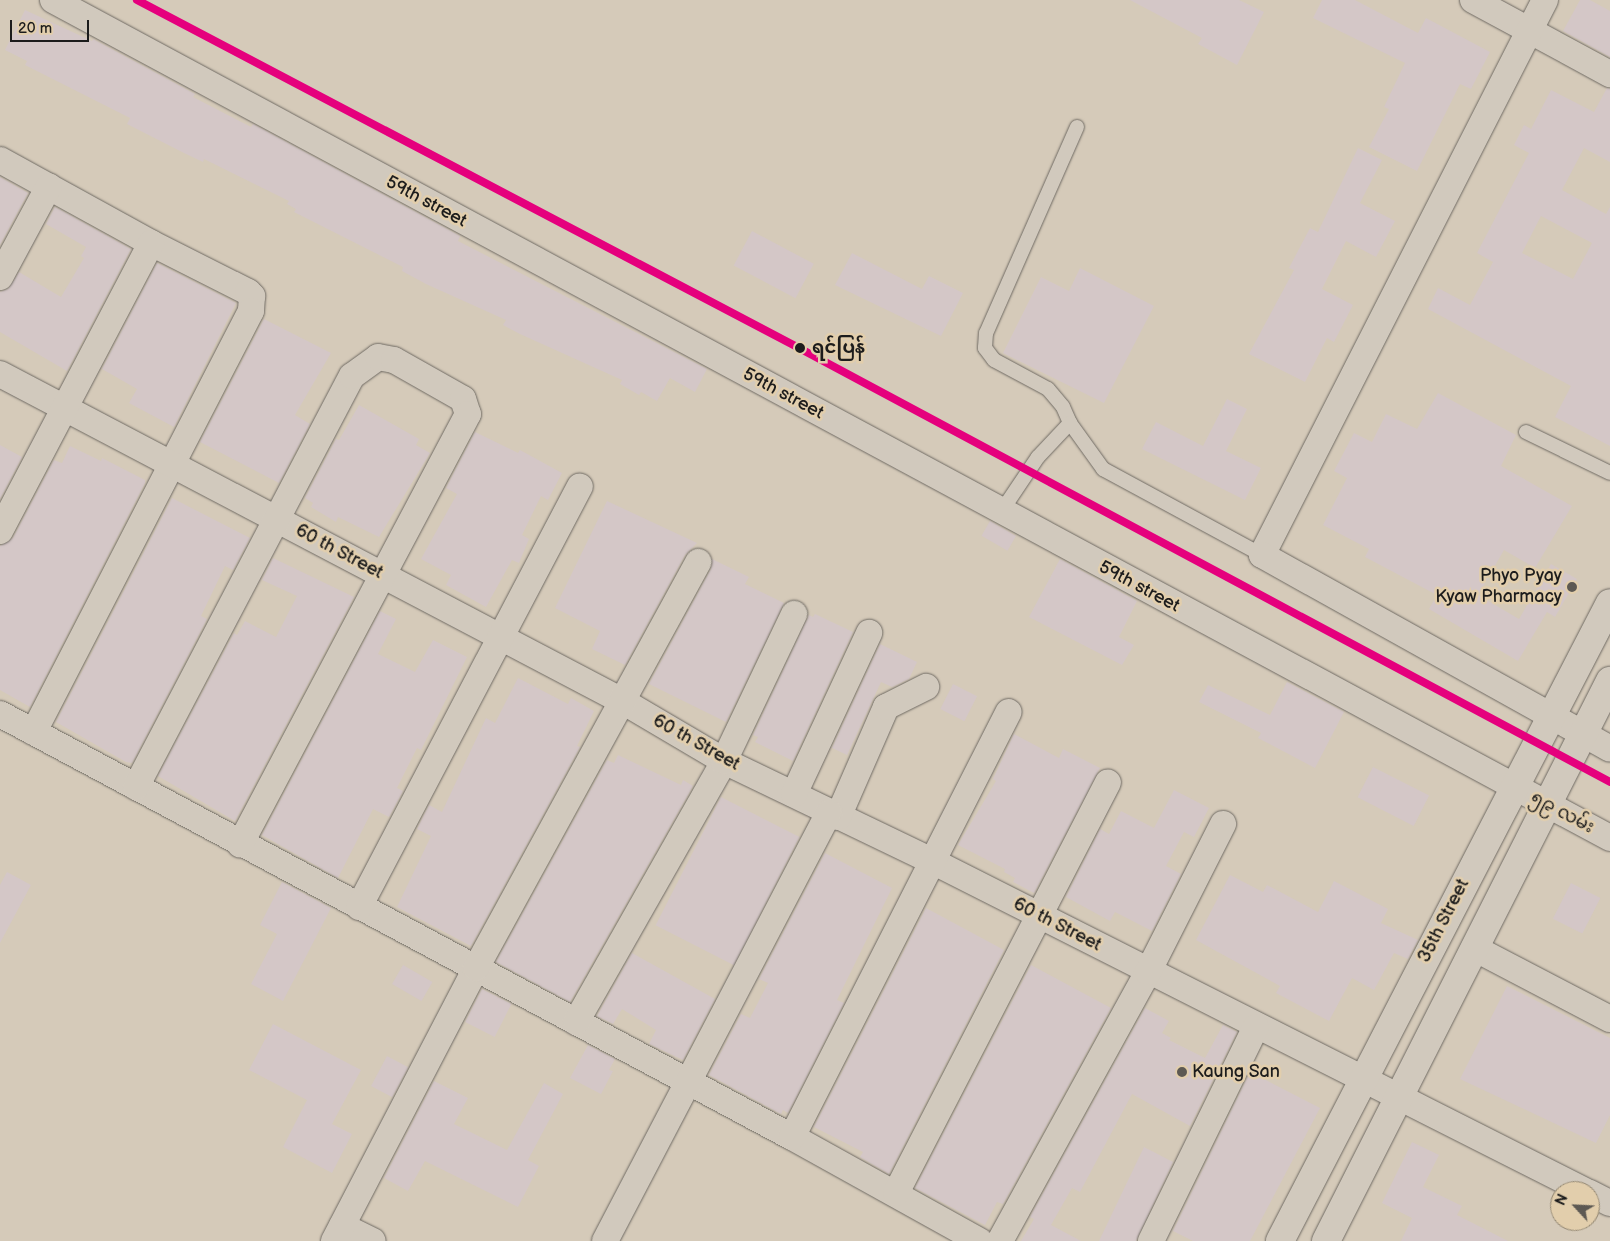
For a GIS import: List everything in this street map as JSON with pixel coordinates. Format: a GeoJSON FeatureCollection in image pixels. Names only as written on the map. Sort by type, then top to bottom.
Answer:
{"type":"FeatureCollection","features":[{"type":"Feature","properties":{"kind":"main road","name":"35th Street"},"geometry":{"type":"LineString","coordinates":[[1280,1241],[1513,787],[1610,603]]}},
{"type":"Feature","properties":{"kind":"main road"},"geometry":{"type":"LineString","coordinates":[[1326,1241],[1610,681]]}},
{"type":"Feature","properties":{"kind":"street","name":"59th street"},"geometry":{"type":"LineString","coordinates":[[53,0],[1513,787]]}},
{"type":"Feature","properties":{"kind":"street"},"geometry":{"type":"LineString","coordinates":[[1472,0],[1610,74]]}},
{"type":"Feature","properties":{"kind":"street"},"geometry":{"type":"LineString","coordinates":[[1545,0],[1528,30],[1262,555],[1610,749]]}},
{"type":"Feature","properties":{"kind":"street"},"geometry":{"type":"LineString","coordinates":[[0,160],[151,243],[248,292],[252,296],[251,311],[34,732]]}},
{"type":"Feature","properties":{"kind":"street"},"geometry":{"type":"LineString","coordinates":[[0,277],[49,186]]}},
{"type":"Feature","properties":{"kind":"street"},"geometry":{"type":"LineString","coordinates":[[0,531],[63,407],[151,243]]}},
{"type":"Feature","properties":{"kind":"street"},"geometry":{"type":"LineString","coordinates":[[136,787],[352,376],[378,357],[394,360],[463,399],[468,414],[384,576],[240,844]]}},
{"type":"Feature","properties":{"kind":"street","name":"60 th Street"},"geometry":{"type":"LineString","coordinates":[[0,374],[624,702],[724,761],[932,861],[1256,1027],[1363,1078],[1565,1181]]}},
{"type":"Feature","properties":{"kind":"street"},"geometry":{"type":"LineString","coordinates":[[359,907],[580,486]]}},
{"type":"Feature","properties":{"kind":"street"},"geometry":{"type":"LineString","coordinates":[[373,1241],[338,1233],[476,968],[624,702],[698,562]]}},
{"type":"Feature","properties":{"kind":"street"},"geometry":{"type":"LineString","coordinates":[[576,1022],[724,761],[794,614]]}},
{"type":"Feature","properties":{"kind":"street"},"geometry":{"type":"LineString","coordinates":[[794,794],[869,633]]}},
{"type":"Feature","properties":{"kind":"street"},"geometry":{"type":"LineString","coordinates":[[605,1241],[686,1083],[833,815],[886,707],[926,687]]}},
{"type":"Feature","properties":{"kind":"street"},"geometry":{"type":"LineString","coordinates":[[792,1137],[1009,712]]}},
{"type":"Feature","properties":{"kind":"street"},"geometry":{"type":"LineString","coordinates":[[0,714],[240,844],[476,968],[686,1083],[792,1137],[980,1241]]}},
{"type":"Feature","properties":{"kind":"street"},"geometry":{"type":"LineString","coordinates":[[896,1193],[1108,782]]}},
{"type":"Feature","properties":{"kind":"street","name":"၅၉ လမ်း"},"geometry":{"type":"LineString","coordinates":[[1513,787],[1610,838]]}},
{"type":"Feature","properties":{"kind":"street"},"geometry":{"type":"LineString","coordinates":[[1000,1241],[1148,972],[1223,824]]}},
{"type":"Feature","properties":{"kind":"street"},"geometry":{"type":"LineString","coordinates":[[1474,948],[1610,1019]]}},
{"type":"Feature","properties":{"kind":"street"},"geometry":{"type":"LineString","coordinates":[[1151,1241],[1256,1027]]}},
{"type":"Feature","properties":{"kind":"lane"},"geometry":{"type":"LineString","coordinates":[[1076,127],[986,333],[985,348],[994,360],[1048,389],[1063,407],[1070,423],[1102,469],[1262,555]]}},
{"type":"Feature","properties":{"kind":"lane"},"geometry":{"type":"LineString","coordinates":[[1000,512],[1038,457],[1070,423]]}},
{"type":"Feature","properties":{"kind":"lane"},"geometry":{"type":"LineString","coordinates":[[1526,432],[1610,473]]}},
{"type":"Feature","properties":{"kind":"building"},"geometry":{"type":"Polygon","coordinates":[[[1130,0],[1239,0],[1264,12],[1237,65],[1198,44],[1202,38],[1130,0]]]}},
{"type":"Feature","properties":{"kind":"building"},"geometry":{"type":"Polygon","coordinates":[[[1322,0],[1355,0],[1418,33],[1426,18],[1490,52],[1471,89],[1460,84],[1417,171],[1369,147],[1389,109],[1384,107],[1405,63],[1313,18],[1322,0]]]}},
{"type":"Feature","properties":{"kind":"building"},"geometry":{"type":"Polygon","coordinates":[[[1580,0],[1590,0],[1610,11],[1610,57],[1563,31],[1580,0]]]}},
{"type":"Feature","properties":{"kind":"building"},"geometry":{"type":"Polygon","coordinates":[[[25,10],[92,41],[93,39],[195,94],[193,97],[251,127],[253,124],[460,236],[458,241],[707,369],[695,392],[670,378],[657,401],[641,392],[639,395],[620,384],[622,380],[520,334],[503,325],[506,320],[426,284],[402,271],[403,267],[294,212],[296,209],[287,204],[289,201],[204,159],[203,162],[184,153],[127,124],[130,118],[25,65],[27,61],[5,50],[25,10]]]}},
{"type":"Feature","properties":{"kind":"building"},"geometry":{"type":"Polygon","coordinates":[[[1607,88],[1610,89],[1610,162],[1584,148],[1562,190],[1606,214],[1610,207],[1610,446],[1555,417],[1571,386],[1428,309],[1438,288],[1470,305],[1493,262],[1477,253],[1529,153],[1514,145],[1524,125],[1531,129],[1551,90],[1594,112],[1607,88]],[[1541,216],[1522,253],[1573,279],[1592,243],[1541,216]]]}},
{"type":"Feature","properties":{"kind":"building"},"geometry":{"type":"Polygon","coordinates":[[[1358,148],[1382,160],[1360,203],[1395,221],[1376,257],[1346,241],[1322,289],[1353,305],[1334,342],[1327,338],[1305,382],[1249,354],[1294,270],[1289,268],[1310,228],[1318,232],[1358,148]]]}},
{"type":"Feature","properties":{"kind":"building"},"geometry":{"type":"Polygon","coordinates":[[[0,177],[28,193],[0,245],[0,177]]]}},
{"type":"Feature","properties":{"kind":"building"},"geometry":{"type":"Polygon","coordinates":[[[55,207],[131,249],[67,371],[0,332],[0,292],[8,289],[19,272],[61,297],[84,258],[81,256],[86,247],[46,224],[55,207]]]}},
{"type":"Feature","properties":{"kind":"building"},"geometry":{"type":"Polygon","coordinates":[[[752,231],[814,264],[795,298],[734,265],[752,231]]]}},
{"type":"Feature","properties":{"kind":"building"},"geometry":{"type":"Polygon","coordinates":[[[852,253],[922,289],[929,276],[963,293],[941,336],[835,285],[852,253]]]}},
{"type":"Feature","properties":{"kind":"building"},"geometry":{"type":"Polygon","coordinates":[[[157,263],[236,303],[174,427],[129,403],[137,389],[102,369],[157,263]]]}},
{"type":"Feature","properties":{"kind":"building"},"geometry":{"type":"Polygon","coordinates":[[[1080,268],[1154,306],[1104,403],[1003,353],[1041,277],[1069,291],[1080,268]]]}},
{"type":"Feature","properties":{"kind":"building"},"geometry":{"type":"Polygon","coordinates":[[[264,319],[331,353],[295,415],[310,424],[279,483],[200,442],[264,319]]]}},
{"type":"Feature","properties":{"kind":"building"},"geometry":{"type":"Polygon","coordinates":[[[1438,393],[1516,435],[1501,466],[1572,506],[1535,568],[1504,550],[1478,595],[1519,619],[1551,564],[1577,579],[1555,617],[1547,612],[1518,661],[1429,609],[1437,595],[1365,557],[1369,549],[1323,525],[1347,478],[1334,471],[1354,433],[1372,442],[1386,414],[1417,429],[1438,393]]]}},
{"type":"Feature","properties":{"kind":"building"},"geometry":{"type":"Polygon","coordinates":[[[1227,399],[1247,409],[1226,451],[1261,468],[1245,500],[1142,449],[1156,422],[1203,446],[1227,399]]]}},
{"type":"Feature","properties":{"kind":"building"},"geometry":{"type":"Polygon","coordinates":[[[359,405],[419,439],[416,445],[430,453],[379,537],[338,517],[336,522],[311,507],[313,503],[305,498],[336,439],[339,440],[359,405]]]}},
{"type":"Feature","properties":{"kind":"building"},"geometry":{"type":"Polygon","coordinates":[[[475,432],[518,453],[520,450],[562,473],[548,500],[541,496],[522,535],[529,539],[519,563],[512,560],[486,607],[446,585],[451,575],[421,559],[457,494],[446,488],[475,432]]]}},
{"type":"Feature","properties":{"kind":"building"},"geometry":{"type":"Polygon","coordinates":[[[0,445],[22,457],[0,499],[0,445]]]}},
{"type":"Feature","properties":{"kind":"building"},"geometry":{"type":"Polygon","coordinates":[[[70,446],[101,461],[102,458],[145,480],[145,483],[30,707],[0,690],[0,546],[13,538],[54,460],[62,463],[70,446]]]}},
{"type":"Feature","properties":{"kind":"building"},"geometry":{"type":"Polygon","coordinates":[[[172,498],[250,538],[233,570],[225,566],[201,616],[207,619],[132,763],[126,762],[56,722],[172,498]]]}},
{"type":"Feature","properties":{"kind":"building"},"geometry":{"type":"Polygon","coordinates":[[[607,501],[697,543],[685,555],[625,665],[592,649],[600,631],[555,608],[607,501]]]}},
{"type":"Feature","properties":{"kind":"building"},"geometry":{"type":"Polygon","coordinates":[[[990,521],[1016,536],[1007,551],[982,536],[990,521]]]}},
{"type":"Feature","properties":{"kind":"building"},"geometry":{"type":"Polygon","coordinates":[[[273,558],[354,597],[235,821],[158,776],[234,633],[237,635],[245,621],[276,637],[297,596],[262,580],[273,558]]]}},
{"type":"Feature","properties":{"kind":"building"},"geometry":{"type":"Polygon","coordinates":[[[712,559],[749,577],[745,584],[784,603],[726,722],[649,684],[711,569],[712,559]]]}},
{"type":"Feature","properties":{"kind":"building"},"geometry":{"type":"Polygon","coordinates":[[[1060,559],[1137,601],[1119,637],[1134,645],[1122,665],[1029,617],[1060,559]]]}},
{"type":"Feature","properties":{"kind":"building"},"geometry":{"type":"Polygon","coordinates":[[[380,611],[396,619],[378,654],[415,672],[433,640],[467,657],[421,750],[417,748],[397,788],[403,791],[389,817],[373,809],[338,878],[262,835],[380,611]]]}},
{"type":"Feature","properties":{"kind":"building"},"geometry":{"type":"Polygon","coordinates":[[[815,614],[853,632],[793,761],[755,742],[758,737],[753,735],[809,615],[813,617],[815,614]]]}},
{"type":"Feature","properties":{"kind":"building"},"geometry":{"type":"Polygon","coordinates":[[[880,644],[917,662],[909,679],[892,687],[881,682],[847,755],[832,748],[880,644]]]}},
{"type":"Feature","properties":{"kind":"building"},"geometry":{"type":"Polygon","coordinates":[[[518,678],[568,704],[571,698],[594,711],[577,746],[580,747],[471,946],[397,907],[431,836],[417,829],[429,805],[442,812],[486,718],[495,723],[518,678]]]}},
{"type":"Feature","properties":{"kind":"building"},"geometry":{"type":"Polygon","coordinates":[[[1287,682],[1344,712],[1315,768],[1258,738],[1261,733],[1199,702],[1208,685],[1270,715],[1287,682]]]}},
{"type":"Feature","properties":{"kind":"building"},"geometry":{"type":"Polygon","coordinates":[[[953,684],[977,696],[964,721],[940,709],[953,684]]]}},
{"type":"Feature","properties":{"kind":"building"},"geometry":{"type":"Polygon","coordinates":[[[1014,734],[1059,758],[1063,749],[1100,768],[1034,893],[1013,882],[1015,878],[1004,872],[1005,869],[958,845],[996,781],[993,779],[1014,734]]]}},
{"type":"Feature","properties":{"kind":"building"},"geometry":{"type":"Polygon","coordinates":[[[618,755],[681,785],[683,780],[693,786],[570,1002],[496,962],[607,760],[614,763],[618,755]]]}},
{"type":"Feature","properties":{"kind":"building"},"geometry":{"type":"Polygon","coordinates":[[[1373,767],[1429,796],[1414,826],[1358,797],[1373,767]]]}},
{"type":"Feature","properties":{"kind":"building"},"geometry":{"type":"Polygon","coordinates":[[[1174,790],[1209,808],[1194,837],[1184,832],[1166,866],[1181,874],[1152,931],[1115,912],[1110,921],[1066,897],[1100,829],[1109,834],[1121,811],[1154,828],[1174,790]]]}},
{"type":"Feature","properties":{"kind":"building"},"geometry":{"type":"Polygon","coordinates":[[[721,797],[799,837],[734,965],[656,925],[721,797]]]}},
{"type":"Feature","properties":{"kind":"building"},"geometry":{"type":"Polygon","coordinates":[[[825,853],[892,888],[837,1000],[844,1003],[788,1113],[783,1110],[781,1114],[709,1075],[741,1014],[750,1018],[768,983],[759,979],[825,853]]]}},
{"type":"Feature","properties":{"kind":"building"},"geometry":{"type":"Polygon","coordinates":[[[7,872],[31,885],[0,943],[0,885],[7,872]]]}},
{"type":"Feature","properties":{"kind":"building"},"geometry":{"type":"Polygon","coordinates":[[[1230,875],[1263,892],[1267,885],[1318,912],[1334,881],[1388,909],[1381,923],[1418,940],[1408,959],[1394,953],[1374,990],[1352,978],[1329,1021],[1276,993],[1280,986],[1196,940],[1230,875]]]}},
{"type":"Feature","properties":{"kind":"building"},"geometry":{"type":"Polygon","coordinates":[[[282,882],[331,908],[283,1001],[251,984],[277,934],[260,925],[282,882]]]}},
{"type":"Feature","properties":{"kind":"building"},"geometry":{"type":"Polygon","coordinates":[[[1571,883],[1600,898],[1582,934],[1553,919],[1571,883]]]}},
{"type":"Feature","properties":{"kind":"building"},"geometry":{"type":"Polygon","coordinates":[[[926,908],[1004,950],[889,1174],[860,1157],[863,1152],[814,1127],[926,908]]]}},
{"type":"Feature","properties":{"kind":"building"},"geometry":{"type":"Polygon","coordinates":[[[632,953],[715,999],[683,1060],[649,1044],[656,1030],[622,1009],[613,1024],[597,1016],[632,953]]]}},
{"type":"Feature","properties":{"kind":"building"},"geometry":{"type":"Polygon","coordinates":[[[403,965],[432,982],[421,1001],[392,984],[403,965]]]}},
{"type":"Feature","properties":{"kind":"building"},"geometry":{"type":"Polygon","coordinates":[[[1031,965],[1111,1008],[1003,1204],[997,1202],[985,1225],[915,1188],[1031,965]]]}},
{"type":"Feature","properties":{"kind":"building"},"geometry":{"type":"Polygon","coordinates":[[[1507,986],[1610,1038],[1610,1115],[1596,1143],[1460,1079],[1507,986]]]}},
{"type":"Feature","properties":{"kind":"building"},"geometry":{"type":"Polygon","coordinates":[[[482,989],[511,1004],[495,1037],[465,1022],[482,989]]]}},
{"type":"Feature","properties":{"kind":"building"},"geometry":{"type":"Polygon","coordinates":[[[1145,1008],[1169,1021],[1162,1033],[1171,1038],[1169,1040],[1205,1058],[1223,1025],[1237,1032],[1190,1126],[1132,1094],[1080,1192],[1072,1188],[1051,1225],[1081,1241],[1021,1241],[1034,1219],[1030,1217],[1145,1008]]]}},
{"type":"Feature","properties":{"kind":"building"},"geometry":{"type":"Polygon","coordinates":[[[273,1024],[361,1070],[332,1124],[352,1134],[332,1173],[283,1147],[307,1100],[249,1070],[273,1024]]]}},
{"type":"Feature","properties":{"kind":"building"},"geometry":{"type":"Polygon","coordinates":[[[588,1045],[615,1059],[609,1070],[613,1071],[601,1094],[570,1078],[588,1045]]]}},
{"type":"Feature","properties":{"kind":"building"},"geometry":{"type":"Polygon","coordinates":[[[387,1056],[408,1067],[392,1097],[371,1086],[387,1056]]]}},
{"type":"Feature","properties":{"kind":"building"},"geometry":{"type":"Polygon","coordinates":[[[1250,1072],[1320,1108],[1250,1241],[1193,1241],[1173,1231],[1250,1072]]]}},
{"type":"Feature","properties":{"kind":"building"},"geometry":{"type":"Polygon","coordinates":[[[434,1081],[468,1098],[454,1124],[507,1150],[544,1083],[563,1094],[528,1160],[539,1166],[518,1207],[425,1161],[408,1191],[384,1178],[434,1081]]]}},
{"type":"Feature","properties":{"kind":"building"},"geometry":{"type":"Polygon","coordinates":[[[1412,1142],[1439,1155],[1423,1187],[1462,1206],[1457,1215],[1508,1241],[1401,1241],[1412,1218],[1382,1203],[1412,1142]]]}},
{"type":"Feature","properties":{"kind":"building"},"geometry":{"type":"Polygon","coordinates":[[[1144,1147],[1173,1162],[1136,1241],[1099,1241],[1144,1147]]]}},
{"type":"Feature","properties":{"kind":"transit line"},"geometry":{"type":"LineString","coordinates":[[137,0],[799,348],[1610,782]]}},
{"type":"Feature","properties":{"kind":"place","name":"ရင်ပြန်"},"geometry":{"type":"Point","coordinates":[800,348]}},
{"type":"Feature","properties":{"kind":"place","name":"Phyo Pyay Kyaw Pharmacy"},"geometry":{"type":"Point","coordinates":[1572,587]}},
{"type":"Feature","properties":{"kind":"place","name":"Kaung San"},"geometry":{"type":"Point","coordinates":[1182,1072]}}]}
